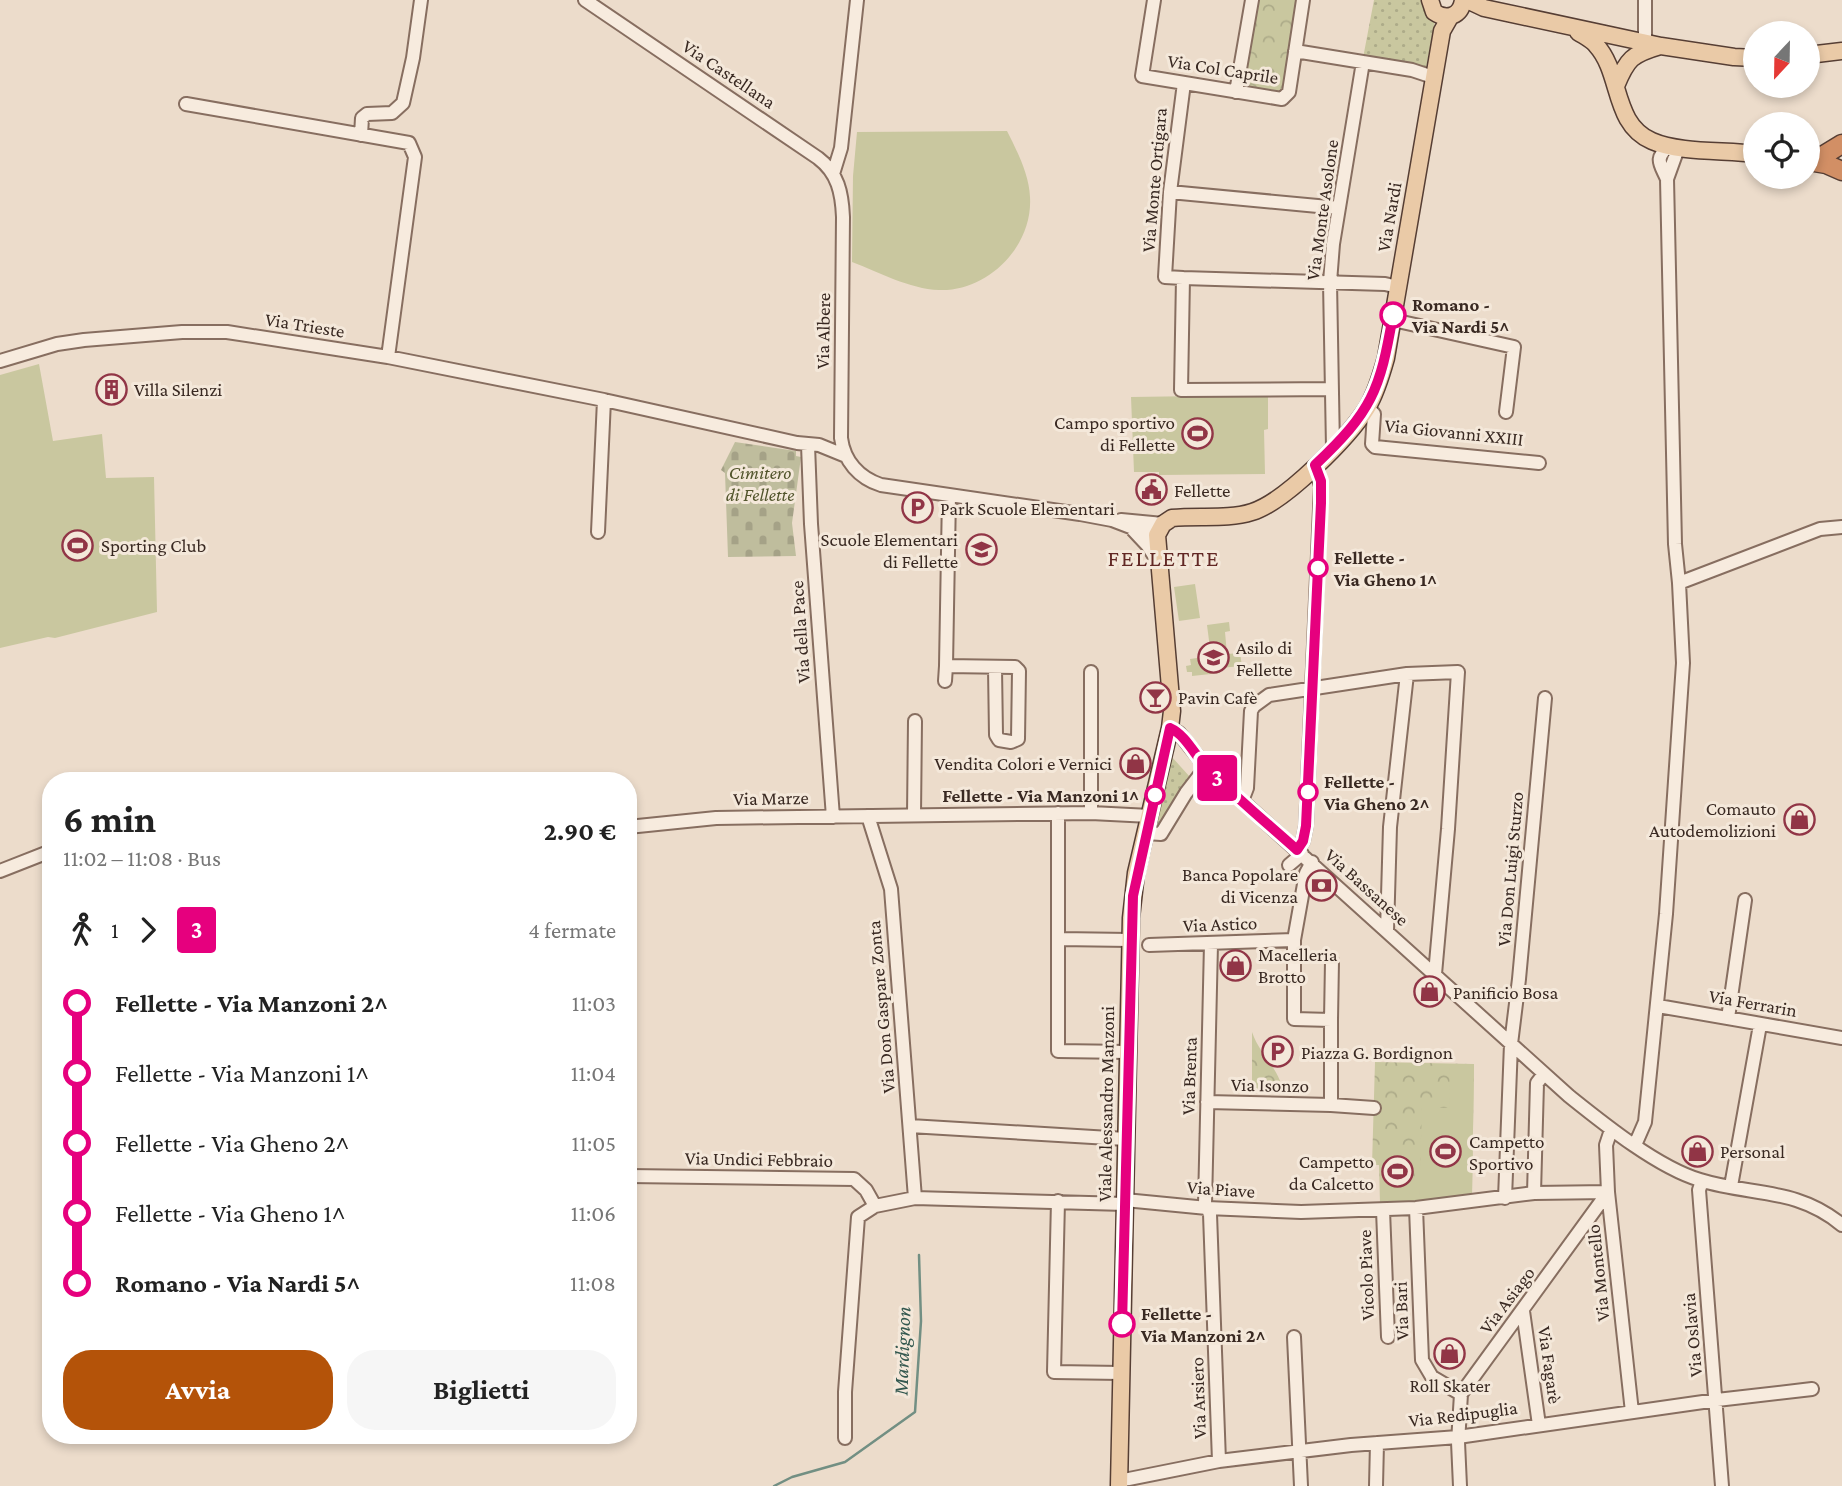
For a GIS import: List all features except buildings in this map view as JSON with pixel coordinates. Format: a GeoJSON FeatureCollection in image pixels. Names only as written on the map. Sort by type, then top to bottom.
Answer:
{"type":"FeatureCollection","features":[{"type":"Feature","properties":{"kind":"highway"},"geometry":{"type":"LineString","coordinates":[[1820,156],[1842,144]]}},
{"type":"Feature","properties":{"kind":"highway"},"geometry":{"type":"LineString","coordinates":[[1820,162],[1842,171]]}},
{"type":"Feature","properties":{"kind":"main road"},"geometry":{"type":"LineString","coordinates":[[1445,6],[1484,8],[1653,44],[1743,57]]}},
{"type":"Feature","properties":{"kind":"main road","name":"Via Nardi"},"geometry":{"type":"LineString","coordinates":[[1367,407],[1383,369],[1445,6]]}},
{"type":"Feature","properties":{"kind":"main road"},"geometry":{"type":"LineString","coordinates":[[1570,27],[1597,46],[1609,68],[1622,108],[1636,130],[1651,141],[1669,146],[1743,153]]}},
{"type":"Feature","properties":{"kind":"main road"},"geometry":{"type":"LineString","coordinates":[[1609,68],[1611,50],[1619,37]]}},
{"type":"Feature","properties":{"kind":"main road"},"geometry":{"type":"LineString","coordinates":[[1616,86],[1621,46],[1619,37]]}},
{"type":"Feature","properties":{"kind":"main road"},"geometry":{"type":"LineString","coordinates":[[1616,86],[1628,60],[1653,44]]}},
{"type":"Feature","properties":{"kind":"main road"},"geometry":{"type":"LineString","coordinates":[[1820,54],[1838,52]]}},
{"type":"Feature","properties":{"kind":"main road","name":"Via Giovanni XXIII"},"geometry":{"type":"LineString","coordinates":[[1160,530],[1172,518],[1235,516],[1258,510],[1278,498],[1334,448],[1367,407]]}},
{"type":"Feature","properties":{"kind":"main road"},"geometry":{"type":"LineString","coordinates":[[1160,530],[1159,564],[1171,683],[1170,728]]}},
{"type":"Feature","properties":{"kind":"main road","name":"Viale Alessandro Manzoni"},"geometry":{"type":"LineString","coordinates":[[1119,1484],[1130,940],[1133,896],[1170,728]]}},
{"type":"Feature","properties":{"kind":"street"},"geometry":{"type":"LineString","coordinates":[[361,135],[362,118],[368,114],[392,113],[403,103],[413,58],[421,0]]}},
{"type":"Feature","properties":{"kind":"street","name":"Via Castellana"},"geometry":{"type":"LineString","coordinates":[[585,0],[818,158],[833,174],[840,189]]}},
{"type":"Feature","properties":{"kind":"street"},"geometry":{"type":"LineString","coordinates":[[833,174],[841,148],[857,0]]}},
{"type":"Feature","properties":{"kind":"street","name":"Via Col Caprile"},"geometry":{"type":"LineString","coordinates":[[1154,0],[1142,76],[1285,98],[1289,92],[1303,0]]}},
{"type":"Feature","properties":{"kind":"street"},"geometry":{"type":"LineString","coordinates":[[1236,92],[1252,0]]}},
{"type":"Feature","properties":{"kind":"street"},"geometry":{"type":"LineString","coordinates":[[1645,0],[1653,44]]}},
{"type":"Feature","properties":{"kind":"street","name":"Via Col Caprile"},"geometry":{"type":"LineString","coordinates":[[1296,51],[1412,70],[1433,77]]}},
{"type":"Feature","properties":{"kind":"street","name":"Via Monte Asolone"},"geometry":{"type":"LineString","coordinates":[[1334,448],[1330,282],[1363,62]]}},
{"type":"Feature","properties":{"kind":"street","name":"Via Monte Ortigara"},"geometry":{"type":"LineString","coordinates":[[1183,278],[1165,277],[1170,192],[1184,83]]}},
{"type":"Feature","properties":{"kind":"street"},"geometry":{"type":"LineString","coordinates":[[186,104],[409,144],[415,157],[388,357]]}},
{"type":"Feature","properties":{"kind":"street"},"geometry":{"type":"LineString","coordinates":[[1635,1145],[1645,1122],[1658,1006],[1683,663],[1675,544],[1667,179],[1675,154],[1669,146]]}},
{"type":"Feature","properties":{"kind":"street","name":"Via Albere"},"geometry":{"type":"LineString","coordinates":[[840,189],[844,217],[841,438],[846,456],[855,470]]}},
{"type":"Feature","properties":{"kind":"street"},"geometry":{"type":"LineString","coordinates":[[1170,192],[1339,208]]}},
{"type":"Feature","properties":{"kind":"street"},"geometry":{"type":"LineString","coordinates":[[1332,389],[1181,390],[1183,278],[1385,284],[1398,287]]}},
{"type":"Feature","properties":{"kind":"street"},"geometry":{"type":"LineString","coordinates":[[1392,320],[1514,347],[1506,412]]}},
{"type":"Feature","properties":{"kind":"street","name":"Via Trieste"},"geometry":{"type":"LineString","coordinates":[[0,361],[57,344],[84,340],[206,330],[227,332],[388,357],[604,400],[813,445],[846,456]]}},
{"type":"Feature","properties":{"kind":"street"},"geometry":{"type":"LineString","coordinates":[[598,532],[604,400]]}},
{"type":"Feature","properties":{"kind":"street","name":"Via Giovanni XXIII"},"geometry":{"type":"LineString","coordinates":[[1367,407],[1374,414],[1372,444],[1375,447],[1539,463]]}},
{"type":"Feature","properties":{"kind":"street"},"geometry":{"type":"LineString","coordinates":[[813,445],[841,438]]}},
{"type":"Feature","properties":{"kind":"street","name":"Via della Pace"},"geometry":{"type":"LineString","coordinates":[[813,445],[811,524],[833,817]]}},
{"type":"Feature","properties":{"kind":"street"},"geometry":{"type":"LineString","coordinates":[[1315,465],[1321,486],[1313,688],[1303,841],[1306,873],[1294,940],[1294,1018],[1331,1020]]}},
{"type":"Feature","properties":{"kind":"street","name":"Via Giovanni XXIII"},"geometry":{"type":"LineString","coordinates":[[855,470],[881,485],[1112,520],[1127,526],[1160,530]]}},
{"type":"Feature","properties":{"kind":"street"},"geometry":{"type":"LineString","coordinates":[[946,681],[949,495]]}},
{"type":"Feature","properties":{"kind":"street"},"geometry":{"type":"LineString","coordinates":[[1112,520],[1160,530]]}},
{"type":"Feature","properties":{"kind":"street","name":"Via Giovanni XXIII"},"geometry":{"type":"LineString","coordinates":[[1127,526],[1148,546],[1159,564]]}},
{"type":"Feature","properties":{"kind":"street"},"geometry":{"type":"LineString","coordinates":[[1679,583],[1820,529],[1842,527]]}},
{"type":"Feature","properties":{"kind":"street"},"geometry":{"type":"LineString","coordinates":[[946,666],[1015,667],[1019,671],[1018,739],[1011,742],[999,740],[996,735],[995,668]]}},
{"type":"Feature","properties":{"kind":"street"},"geometry":{"type":"LineString","coordinates":[[1091,671],[1091,813]]}},
{"type":"Feature","properties":{"kind":"street"},"geometry":{"type":"LineString","coordinates":[[1242,802],[1247,779],[1250,719],[1254,706],[1277,692],[1407,674],[1458,672],[1435,974]]}},
{"type":"Feature","properties":{"kind":"street"},"geometry":{"type":"LineString","coordinates":[[1387,931],[1390,827],[1407,674]]}},
{"type":"Feature","properties":{"kind":"street","name":"Via Don Luigi Sturzo"},"geometry":{"type":"LineString","coordinates":[[1511,1044],[1545,698]]}},
{"type":"Feature","properties":{"kind":"street"},"geometry":{"type":"LineString","coordinates":[[914,815],[915,722]]}},
{"type":"Feature","properties":{"kind":"street","name":"Via Bassanese"},"geometry":{"type":"LineString","coordinates":[[1170,728],[1179,733],[1206,767],[1242,802],[1544,1074],[1611,1130],[1681,1172],[1702,1181],[1796,1199],[1842,1225]]}},
{"type":"Feature","properties":{"kind":"street"},"geometry":{"type":"LineString","coordinates":[[1146,833],[1161,834],[1186,793],[1206,767]]}},
{"type":"Feature","properties":{"kind":"street"},"geometry":{"type":"LineString","coordinates":[[1058,813],[1058,1051],[1128,1052]]}},
{"type":"Feature","properties":{"kind":"street","name":"Via Marze"},"geometry":{"type":"LineString","coordinates":[[637,826],[716,818],[1058,813],[1150,816]]}},
{"type":"Feature","properties":{"kind":"street","name":"Via Don Gaspare Zonta"},"geometry":{"type":"LineString","coordinates":[[868,816],[891,889],[915,1198]]}},
{"type":"Feature","properties":{"kind":"street"},"geometry":{"type":"LineString","coordinates":[[0,871],[42,855]]}},
{"type":"Feature","properties":{"kind":"street"},"geometry":{"type":"LineString","coordinates":[[1289,865],[1303,855]]}},
{"type":"Feature","properties":{"kind":"street"},"geometry":{"type":"LineString","coordinates":[[1728,1018],[1745,900]]}},
{"type":"Feature","properties":{"kind":"street"},"geometry":{"type":"LineString","coordinates":[[1059,939],[1130,940]]}},
{"type":"Feature","properties":{"kind":"street","name":"Via Astico"},"geometry":{"type":"LineString","coordinates":[[1149,945],[1294,940]]}},
{"type":"Feature","properties":{"kind":"street","name":"Via Brenta"},"geometry":{"type":"LineString","coordinates":[[1207,1208],[1211,944]]}},
{"type":"Feature","properties":{"kind":"street","name":"Via Isonzo"},"geometry":{"type":"LineString","coordinates":[[1331,1105],[1332,961]]}},
{"type":"Feature","properties":{"kind":"street","name":"Via Ferrarin"},"geometry":{"type":"LineString","coordinates":[[1658,1006],[1842,1038]]}},
{"type":"Feature","properties":{"kind":"street"},"geometry":{"type":"LineString","coordinates":[[1731,1186],[1760,1024]]}},
{"type":"Feature","properties":{"kind":"street"},"geometry":{"type":"LineString","coordinates":[[1505,1198],[1511,1044]]}},
{"type":"Feature","properties":{"kind":"street"},"geometry":{"type":"LineString","coordinates":[[1534,1193],[1537,1083],[1544,1074]]}},
{"type":"Feature","properties":{"kind":"street","name":"Via Isonzo"},"geometry":{"type":"LineString","coordinates":[[1207,1102],[1374,1108]]}},
{"type":"Feature","properties":{"kind":"street"},"geometry":{"type":"LineString","coordinates":[[910,1126],[1126,1139]]}},
{"type":"Feature","properties":{"kind":"street","name":"Via Montello"},"geometry":{"type":"LineString","coordinates":[[1611,1130],[1606,1145],[1608,1192],[1632,1412]]}},
{"type":"Feature","properties":{"kind":"street","name":"Via Undici Febbraio"},"geometry":{"type":"LineString","coordinates":[[637,1176],[854,1179],[866,1190],[875,1206]]}},
{"type":"Feature","properties":{"kind":"street","name":"Via Oslavia"},"geometry":{"type":"LineString","coordinates":[[1702,1181],[1699,1190],[1722,1486]]}},
{"type":"Feature","properties":{"kind":"street","name":"Via Piave"},"geometry":{"type":"LineString","coordinates":[[1125,1202],[1301,1212],[1416,1208],[1534,1193],[1608,1192]]}},
{"type":"Feature","properties":{"kind":"street","name":"Via Asiago"},"geometry":{"type":"LineString","coordinates":[[1461,1394],[1608,1192]]}},
{"type":"Feature","properties":{"kind":"street"},"geometry":{"type":"LineString","coordinates":[[845,1438],[844,1326],[858,1217],[875,1206],[915,1198],[1125,1202]]}},
{"type":"Feature","properties":{"kind":"street"},"geometry":{"type":"LineString","coordinates":[[1058,1202],[1054,1372],[1121,1373]]}},
{"type":"Feature","properties":{"kind":"street","name":"Via Arsiero"},"geometry":{"type":"LineString","coordinates":[[1207,1208],[1210,1214],[1219,1461]]}},
{"type":"Feature","properties":{"kind":"street","name":"Via Bari"},"geometry":{"type":"LineString","coordinates":[[1416,1208],[1422,1360],[1432,1377],[1461,1394]]}},
{"type":"Feature","properties":{"kind":"street","name":"Vicolo Piave"},"geometry":{"type":"LineString","coordinates":[[1383,1210],[1388,1337]]}},
{"type":"Feature","properties":{"kind":"street","name":"Via Fagarè"},"geometry":{"type":"LineString","coordinates":[[1522,1311],[1539,1424]]}},
{"type":"Feature","properties":{"kind":"street"},"geometry":{"type":"LineString","coordinates":[[1294,1337],[1301,1486]]}},
{"type":"Feature","properties":{"kind":"street","name":"Via Redipuglia"},"geometry":{"type":"LineString","coordinates":[[1119,1484],[1219,1461],[1377,1443],[1458,1437],[1812,1389]]}},
{"type":"Feature","properties":{"kind":"street"},"geometry":{"type":"LineString","coordinates":[[1460,1486],[1458,1437],[1461,1394]]}},
{"type":"Feature","properties":{"kind":"street"},"geometry":{"type":"LineString","coordinates":[[1376,1486],[1377,1443]]}},
{"type":"Feature","properties":{"kind":"green space"},"geometry":{"type":"Polygon","coordinates":[[[1256,0],[1298,0],[1284,86],[1277,93],[1246,87],[1243,83],[1256,0]]]}},
{"type":"Feature","properties":{"kind":"green space"},"geometry":{"type":"Polygon","coordinates":[[[1374,0],[1424,0],[1435,21],[1426,68],[1363,58],[1374,0]]]}},
{"type":"Feature","properties":{"kind":"green space"},"geometry":{"type":"Polygon","coordinates":[[[1007,131],[1022,163],[1030,197],[1024,232],[1004,263],[974,283],[957,289],[939,290],[905,283],[852,262],[853,176],[857,132],[1007,131]]]}},
{"type":"Feature","properties":{"kind":"green space","name":"Sporting Club"},"geometry":{"type":"Polygon","coordinates":[[[39,364],[53,441],[102,434],[106,478],[154,477],[157,612],[55,638],[48,637],[0,648],[0,375],[39,364]]]}},
{"type":"Feature","properties":{"kind":"green space","name":"Campo sportivo di Fellette"},"geometry":{"type":"Polygon","coordinates":[[[1268,395],[1268,429],[1264,430],[1265,474],[1159,475],[1159,472],[1134,472],[1131,397],[1268,395]]]}},
{"type":"Feature","properties":{"kind":"green space","name":"Cimitero di Fellette"},"geometry":{"type":"Polygon","coordinates":[[[735,442],[796,451],[796,456],[801,457],[792,523],[796,556],[728,557],[725,473],[721,470],[735,442]]]}},
{"type":"Feature","properties":{"kind":"green space"},"geometry":{"type":"Polygon","coordinates":[[[1195,584],[1200,618],[1179,621],[1174,587],[1195,584]]]}},
{"type":"Feature","properties":{"kind":"green space"},"geometry":{"type":"Polygon","coordinates":[[[1229,622],[1230,631],[1225,632],[1227,654],[1240,653],[1242,666],[1220,668],[1220,673],[1192,676],[1192,672],[1187,672],[1186,666],[1191,665],[1190,659],[1211,656],[1207,625],[1229,622]]]}},
{"type":"Feature","properties":{"kind":"green space"},"geometry":{"type":"Polygon","coordinates":[[[1171,756],[1190,777],[1158,825],[1156,820],[1171,756]]]}},
{"type":"Feature","properties":{"kind":"green space"},"geometry":{"type":"Polygon","coordinates":[[[1252,1032],[1278,1075],[1283,1092],[1252,1090],[1252,1032]]]}},
{"type":"Feature","properties":{"kind":"green space"},"geometry":{"type":"Polygon","coordinates":[[[1375,1062],[1474,1064],[1472,1196],[1380,1204],[1379,1165],[1372,1165],[1375,1062]]]}},
{"type":"Feature","properties":{"kind":"green space","name":"Campetto Sportivo"},"geometry":{"type":"Polygon","coordinates":[[[1450,1064],[1474,1064],[1472,1195],[1419,1195],[1422,1108],[1449,1108],[1450,1064]]]}},
{"type":"Feature","properties":{"kind":"green space","name":"Campetto da Calcetto"},"geometry":{"type":"Polygon","coordinates":[[[1385,1149],[1410,1149],[1409,1195],[1385,1195],[1385,1149]]]}},
{"type":"Feature","properties":{"kind":"waterway","name":"Mardignon"},"geometry":{"type":"LineString","coordinates":[[774,1486],[792,1477],[845,1462],[915,1412],[921,1321],[919,1255]]}},
{"type":"Feature","properties":{"kind":"bus line","name":"3"},"geometry":{"type":"LineString","coordinates":[[1122,1324],[1133,896],[1170,728],[1179,733],[1206,767],[1242,802],[1297,850],[1301,846],[1306,826],[1319,549],[1321,486],[1315,465],[1361,417],[1372,399],[1386,358],[1393,315]]}},
{"type":"Feature","properties":{"kind":"place","name":"Romano - Via Nardi 5^"},"geometry":{"type":"Point","coordinates":[1393,315]}},
{"type":"Feature","properties":{"kind":"place","name":"Villa Silenzi"},"geometry":{"type":"Point","coordinates":[111,389]}},
{"type":"Feature","properties":{"kind":"place","name":"Campo sportivo di Fellette"},"geometry":{"type":"Point","coordinates":[1198,433]}},
{"type":"Feature","properties":{"kind":"place","name":"Fellette"},"geometry":{"type":"Point","coordinates":[1151,490]}},
{"type":"Feature","properties":{"kind":"place","name":"Park Scuole Elementari"},"geometry":{"type":"Point","coordinates":[917,508]}},
{"type":"Feature","properties":{"kind":"place","name":"Sporting Club"},"geometry":{"type":"Point","coordinates":[78,545]}},
{"type":"Feature","properties":{"kind":"place","name":"Scuole Elementari di Fellette"},"geometry":{"type":"Point","coordinates":[981,550]}},
{"type":"Feature","properties":{"kind":"place","name":"Fellette - Via Gheno 1^"},"geometry":{"type":"Point","coordinates":[1318,568]}},
{"type":"Feature","properties":{"kind":"place","name":"Asilo di Fellette"},"geometry":{"type":"Point","coordinates":[1213,658]}},
{"type":"Feature","properties":{"kind":"place","name":"Pavin Cafè"},"geometry":{"type":"Point","coordinates":[1155,697]}},
{"type":"Feature","properties":{"kind":"place","name":"Vendita Colori e Vernici"},"geometry":{"type":"Point","coordinates":[1135,763]}},
{"type":"Feature","properties":{"kind":"place","name":"Fellette - Via Gheno 2^"},"geometry":{"type":"Point","coordinates":[1308,792]}},
{"type":"Feature","properties":{"kind":"place","name":"Fellette - Via Manzoni 1^"},"geometry":{"type":"Point","coordinates":[1155,795]}},
{"type":"Feature","properties":{"kind":"place","name":"Comauto Autodemolizioni"},"geometry":{"type":"Point","coordinates":[1799,819]}},
{"type":"Feature","properties":{"kind":"place","name":"Banca Popolare di Vicenza"},"geometry":{"type":"Point","coordinates":[1321,885]}},
{"type":"Feature","properties":{"kind":"place","name":"Macelleria Brotto"},"geometry":{"type":"Point","coordinates":[1235,965]}},
{"type":"Feature","properties":{"kind":"place","name":"Panificio Bosa"},"geometry":{"type":"Point","coordinates":[1430,992]}},
{"type":"Feature","properties":{"kind":"place","name":"Piazza G. Bordignon"},"geometry":{"type":"Point","coordinates":[1278,1052]}},
{"type":"Feature","properties":{"kind":"place","name":"Personal"},"geometry":{"type":"Point","coordinates":[1697,1151]}},
{"type":"Feature","properties":{"kind":"place","name":"Campetto Sportivo"},"geometry":{"type":"Point","coordinates":[1446,1152]}},
{"type":"Feature","properties":{"kind":"place","name":"Campetto da Calcetto"},"geometry":{"type":"Point","coordinates":[1397,1172]}},
{"type":"Feature","properties":{"kind":"place","name":"Fellette - Via Manzoni 2^"},"geometry":{"type":"Point","coordinates":[1122,1324]}},
{"type":"Feature","properties":{"kind":"place","name":"Roll Skater"},"geometry":{"type":"Point","coordinates":[1450,1354]}},
{"type":"Feature","properties":{"kind":"district","name":"FELLETTE"},"geometry":{"type":"Point","coordinates":[1164,558]}}]}
